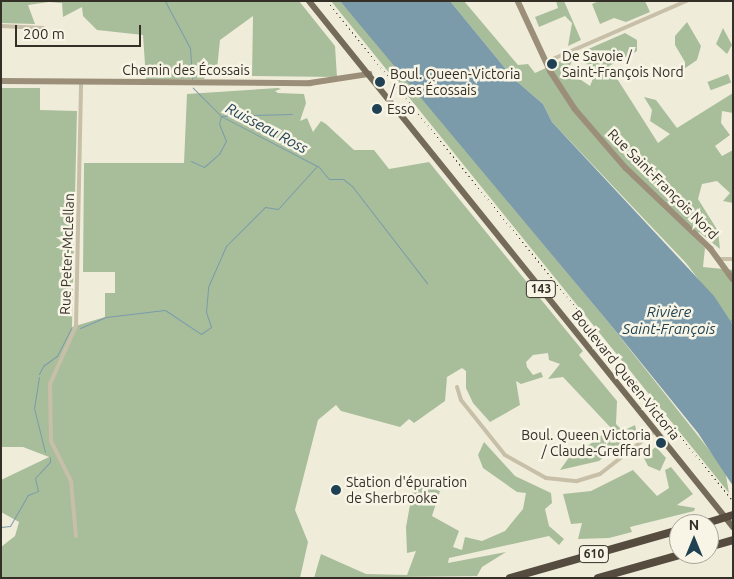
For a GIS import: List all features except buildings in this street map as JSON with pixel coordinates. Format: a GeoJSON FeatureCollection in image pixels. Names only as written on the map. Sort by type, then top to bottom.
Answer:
{"type":"FeatureCollection","features":[{"type":"Feature","properties":{"kind":"highway"},"geometry":{"type":"LineString","coordinates":[[719,520],[733,516]]}},
{"type":"Feature","properties":{"kind":"highway","name":"610"},"geometry":{"type":"LineString","coordinates":[[510,578],[669,533]]}},
{"type":"Feature","properties":{"kind":"highway","name":"610"},"geometry":{"type":"LineString","coordinates":[[598,578],[669,558]]}},
{"type":"Feature","properties":{"kind":"main road","name":"143"},"geometry":{"type":"LineString","coordinates":[[309,1],[369,74]]}},
{"type":"Feature","properties":{"kind":"main road","name":"Rue Saint-François Nord"},"geometry":{"type":"LineString","coordinates":[[518,1],[546,62],[563,92],[604,144],[719,259],[733,280]]}},
{"type":"Feature","properties":{"kind":"main road","name":"Chemin des Écossais"},"geometry":{"type":"LineString","coordinates":[[1,81],[322,83],[369,74]]}},
{"type":"Feature","properties":{"kind":"main road","name":"Boulevard Queen-Victoria"},"geometry":{"type":"LineString","coordinates":[[369,74],[733,527]]}},
{"type":"Feature","properties":{"kind":"street"},"geometry":{"type":"LineString","coordinates":[[546,62],[685,1]]}},
{"type":"Feature","properties":{"kind":"street"},"geometry":{"type":"LineString","coordinates":[[1,26],[43,28]]}},
{"type":"Feature","properties":{"kind":"street","name":"Rue Peter-McLellan"},"geometry":{"type":"LineString","coordinates":[[76,536],[71,481],[51,441],[50,384],[77,321],[81,82]]}},
{"type":"Feature","properties":{"kind":"street"},"geometry":{"type":"LineString","coordinates":[[719,259],[733,260]]}},
{"type":"Feature","properties":{"kind":"street"},"geometry":{"type":"LineString","coordinates":[[457,387],[461,400],[506,455],[546,478],[577,481],[600,474],[655,431]]}},
{"type":"Feature","properties":{"kind":"green space"},"geometry":{"type":"Polygon","coordinates":[[[1,1],[299,1],[335,46],[337,77],[252,76],[253,16],[220,40],[217,69],[227,70],[227,74],[207,74],[204,79],[146,79],[143,35],[97,30],[83,16],[82,7],[63,17],[62,3],[49,2],[28,5],[35,24],[1,23],[1,1]]]}},
{"type":"Feature","properties":{"kind":"green space"},"geometry":{"type":"Polygon","coordinates":[[[331,1],[340,1],[382,49],[609,323],[725,470],[729,493],[331,1]]]}},
{"type":"Feature","properties":{"kind":"green space"},"geometry":{"type":"Polygon","coordinates":[[[450,1],[464,1],[518,65],[528,64],[535,73],[574,55],[568,71],[590,86],[594,76],[586,63],[591,60],[586,50],[625,33],[637,40],[637,51],[609,66],[658,143],[670,134],[650,121],[652,110],[644,97],[656,100],[677,128],[733,93],[733,113],[722,111],[721,123],[730,135],[715,146],[722,156],[733,150],[733,203],[723,201],[730,193],[717,181],[702,184],[698,199],[718,231],[720,249],[699,232],[694,237],[705,248],[703,267],[733,270],[733,325],[686,263],[552,122],[543,104],[514,79],[450,1]]]}},
{"type":"Feature","properties":{"kind":"green space"},"geometry":{"type":"Polygon","coordinates":[[[556,1],[564,1],[581,40],[568,46],[572,23],[565,16],[539,27],[535,17],[558,8],[556,1]]]}},
{"type":"Feature","properties":{"kind":"green space"},"geometry":{"type":"Polygon","coordinates":[[[599,1],[645,1],[650,12],[626,22],[614,18],[600,24],[592,4],[599,1]]]}},
{"type":"Feature","properties":{"kind":"green space"},"geometry":{"type":"Polygon","coordinates":[[[687,22],[701,46],[697,60],[681,71],[685,62],[675,45],[675,36],[687,22]]]}},
{"type":"Feature","properties":{"kind":"green space"},"geometry":{"type":"Polygon","coordinates":[[[723,28],[732,45],[727,54],[716,44],[723,28]]]}},
{"type":"Feature","properties":{"kind":"green space"},"geometry":{"type":"Polygon","coordinates":[[[728,74],[731,82],[711,90],[707,82],[728,74]]]}},
{"type":"Feature","properties":{"kind":"green space"},"geometry":{"type":"Polygon","coordinates":[[[1,88],[40,88],[40,110],[77,111],[72,327],[105,317],[105,293],[115,293],[115,272],[83,272],[84,163],[184,163],[187,94],[278,88],[281,89],[275,91],[278,93],[304,94],[306,103],[300,121],[307,118],[313,132],[321,121],[354,150],[374,150],[389,169],[429,162],[583,351],[579,355],[617,401],[616,424],[623,431],[635,425],[637,434],[629,439],[622,436],[620,444],[599,461],[560,470],[575,449],[585,448],[611,428],[563,377],[548,379],[560,364],[549,360],[548,353],[533,355],[526,362],[527,367],[533,375],[541,372],[543,377],[521,384],[516,381],[520,405],[490,422],[473,403],[466,388],[466,371],[462,368],[447,377],[445,401],[414,423],[409,419],[400,427],[341,411],[336,405],[318,420],[295,510],[308,542],[300,578],[1,578],[1,547],[15,536],[19,522],[1,512],[1,480],[49,457],[23,447],[1,447],[1,88]]]}},
{"type":"Feature","properties":{"kind":"green space"},"geometry":{"type":"Polygon","coordinates":[[[484,442],[515,476],[551,493],[552,503],[545,509],[549,526],[564,539],[559,545],[549,536],[449,558],[448,563],[506,552],[482,567],[477,576],[314,578],[321,554],[366,574],[407,575],[416,551],[407,553],[406,527],[414,483],[440,491],[432,516],[459,531],[453,547],[462,550],[465,537],[482,541],[505,531],[523,509],[526,493],[517,492],[483,468],[478,455],[484,442]]]}},
{"type":"Feature","properties":{"kind":"green space"},"geometry":{"type":"Polygon","coordinates":[[[656,447],[666,458],[660,471],[648,466],[643,456],[656,447]]]}},
{"type":"Feature","properties":{"kind":"green space"},"geometry":{"type":"Polygon","coordinates":[[[671,467],[693,494],[677,505],[695,508],[694,511],[682,514],[669,514],[669,517],[630,527],[632,532],[609,538],[578,539],[582,523],[571,524],[563,494],[591,491],[633,470],[657,496],[669,488],[665,470],[671,467]]]}},
{"type":"Feature","properties":{"kind":"water","name":"Rivière Saint-François"},"geometry":{"type":"Polygon","coordinates":[[[340,1],[450,1],[514,79],[543,104],[552,122],[714,296],[733,325],[733,486],[698,433],[609,323],[340,1]]]}},
{"type":"Feature","properties":{"kind":"waterway","name":"Ruisseau Ross"},"geometry":{"type":"LineString","coordinates":[[165,1],[190,48],[192,79]]}},
{"type":"Feature","properties":{"kind":"waterway","name":"Ruisseau Ross"},"geometry":{"type":"LineString","coordinates":[[80,328],[106,317],[165,310],[201,334],[211,327],[206,312],[208,287],[226,246],[265,207],[278,209],[317,166],[221,116],[193,88]]}},
{"type":"Feature","properties":{"kind":"waterway","name":"Ruisseau Ross"},"geometry":{"type":"LineString","coordinates":[[191,161],[204,167],[219,154],[226,141],[219,124],[221,116],[292,114]]}},
{"type":"Feature","properties":{"kind":"waterway"},"geometry":{"type":"LineString","coordinates":[[318,166],[329,179],[343,179],[352,186],[427,283]]}},
{"type":"Feature","properties":{"kind":"waterway"},"geometry":{"type":"LineString","coordinates":[[730,321],[733,318]]}},
{"type":"Feature","properties":{"kind":"waterway","name":"Ruisseau Ross"},"geometry":{"type":"LineString","coordinates":[[39,374],[43,366],[57,356],[71,328]]}},
{"type":"Feature","properties":{"kind":"waterway","name":"Ruisseau Ross"},"geometry":{"type":"LineString","coordinates":[[39,377],[34,408],[45,452]]}},
{"type":"Feature","properties":{"kind":"waterway","name":"Ruisseau Ross"},"geometry":{"type":"LineString","coordinates":[[1,527],[10,526],[28,495],[38,491],[35,478],[50,462],[50,457]]}},
{"type":"Feature","properties":{"kind":"railway"},"geometry":{"type":"LineString","coordinates":[[327,1],[733,501]]}},
{"type":"Feature","properties":{"kind":"place","name":"De Savoie / Saint-François Nord"},"geometry":{"type":"Point","coordinates":[552,64]}},
{"type":"Feature","properties":{"kind":"place","name":"Boul. Queen-Victoria / Des Écossais"},"geometry":{"type":"Point","coordinates":[380,82]}},
{"type":"Feature","properties":{"kind":"place","name":"Esso"},"geometry":{"type":"Point","coordinates":[377,109]}},
{"type":"Feature","properties":{"kind":"place","name":"Boul. Queen Victoria / Claude-Greffard"},"geometry":{"type":"Point","coordinates":[661,443]}},
{"type":"Feature","properties":{"kind":"place","name":"Station d'épuration de Sherbrooke"},"geometry":{"type":"Point","coordinates":[336,490]}}]}
